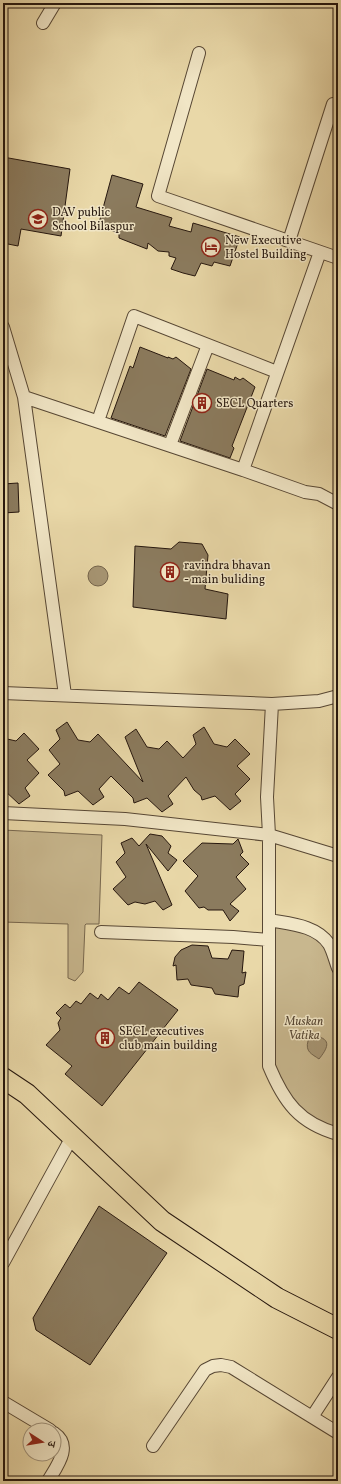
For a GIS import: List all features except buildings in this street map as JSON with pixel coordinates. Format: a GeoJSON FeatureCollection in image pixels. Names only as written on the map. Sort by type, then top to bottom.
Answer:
{"type":"FeatureCollection","features":[{"type":"Feature","properties":{"kind":"main road"},"geometry":{"type":"LineString","coordinates":[[3,1078],[27,1094],[162,1221],[277,1298],[338,1330]]}},
{"type":"Feature","properties":{"kind":"street"},"geometry":{"type":"LineString","coordinates":[[43,23],[55,3]]}},
{"type":"Feature","properties":{"kind":"street"},"geometry":{"type":"LineString","coordinates":[[199,53],[158,196],[338,258]]}},
{"type":"Feature","properties":{"kind":"street"},"geometry":{"type":"LineString","coordinates":[[290,241],[333,104],[338,105]]}},
{"type":"Feature","properties":{"kind":"street"},"geometry":{"type":"LineString","coordinates":[[243,470],[320,252]]}},
{"type":"Feature","properties":{"kind":"street"},"geometry":{"type":"LineString","coordinates":[[98,421],[134,316],[277,372]]}},
{"type":"Feature","properties":{"kind":"street"},"geometry":{"type":"LineString","coordinates":[[3,327],[24,397],[65,695]]}},
{"type":"Feature","properties":{"kind":"street"},"geometry":{"type":"LineString","coordinates":[[170,445],[208,345]]}},
{"type":"Feature","properties":{"kind":"street"},"geometry":{"type":"LineString","coordinates":[[24,397],[170,445],[305,492],[319,494],[338,504]]}},
{"type":"Feature","properties":{"kind":"street"},"geometry":{"type":"LineString","coordinates":[[3,693],[272,704],[319,701],[338,696]]}},
{"type":"Feature","properties":{"kind":"street"},"geometry":{"type":"LineString","coordinates":[[272,704],[267,797],[270,835],[269,1066],[284,1098],[297,1114],[338,1134]]}},
{"type":"Feature","properties":{"kind":"street"},"geometry":{"type":"LineString","coordinates":[[3,813],[125,819],[270,835],[338,856]]}},
{"type":"Feature","properties":{"kind":"street"},"geometry":{"type":"LineString","coordinates":[[269,920],[298,925],[316,931],[329,944],[338,968]]}},
{"type":"Feature","properties":{"kind":"street"},"geometry":{"type":"LineString","coordinates":[[101,932],[233,937],[269,940]]}},
{"type":"Feature","properties":{"kind":"street"},"geometry":{"type":"LineString","coordinates":[[3,1263],[72,1137]]}},
{"type":"Feature","properties":{"kind":"street"},"geometry":{"type":"LineString","coordinates":[[153,1446],[205,1370],[213,1366],[221,1365],[241,1372],[338,1433]]}},
{"type":"Feature","properties":{"kind":"street"},"geometry":{"type":"LineString","coordinates":[[312,1418],[338,1377]]}},
{"type":"Feature","properties":{"kind":"street"},"geometry":{"type":"LineString","coordinates":[[3,1402],[37,1422]]}},
{"type":"Feature","properties":{"kind":"street"},"geometry":{"type":"LineString","coordinates":[[62,1444],[62,1454]]}},
{"type":"Feature","properties":{"kind":"street"},"geometry":{"type":"LineString","coordinates":[[48,1481],[59,1462]]}},
{"type":"Feature","properties":{"kind":"green space"},"geometry":{"type":"Polygon","coordinates":[[[3,830],[102,835],[99,924],[85,925],[83,972],[75,981],[68,978],[68,924],[3,922],[3,830]]]}},
{"type":"Feature","properties":{"kind":"green space","name":"Muskan Vatika"},"geometry":{"type":"Polygon","coordinates":[[[269,920],[316,931],[338,968],[338,1134],[297,1114],[275,1081],[269,920]]]}},
{"type":"Feature","properties":{"kind":"shaded area"},"geometry":{"type":"Polygon","coordinates":[[[98,566],[105,569],[108,576],[105,583],[98,586],[91,583],[88,576],[91,569],[98,566]]]}},
{"type":"Feature","properties":{"kind":"shaded area"},"geometry":{"type":"Polygon","coordinates":[[[315,1036],[324,1039],[327,1045],[319,1059],[307,1048],[308,1041],[315,1036]]]}},
{"type":"Feature","properties":{"kind":"place","name":"DAV public School Bilaspur"},"geometry":{"type":"Point","coordinates":[38,219]}},
{"type":"Feature","properties":{"kind":"place","name":"New Executive Hostel Building"},"geometry":{"type":"Point","coordinates":[211,247]}},
{"type":"Feature","properties":{"kind":"place","name":"SECL Quarters"},"geometry":{"type":"Point","coordinates":[202,403]}},
{"type":"Feature","properties":{"kind":"place","name":"ravindra bhavan - main buliding"},"geometry":{"type":"Point","coordinates":[170,572]}},
{"type":"Feature","properties":{"kind":"place","name":"SECL executives club main building"},"geometry":{"type":"Point","coordinates":[105,1038]}}]}
